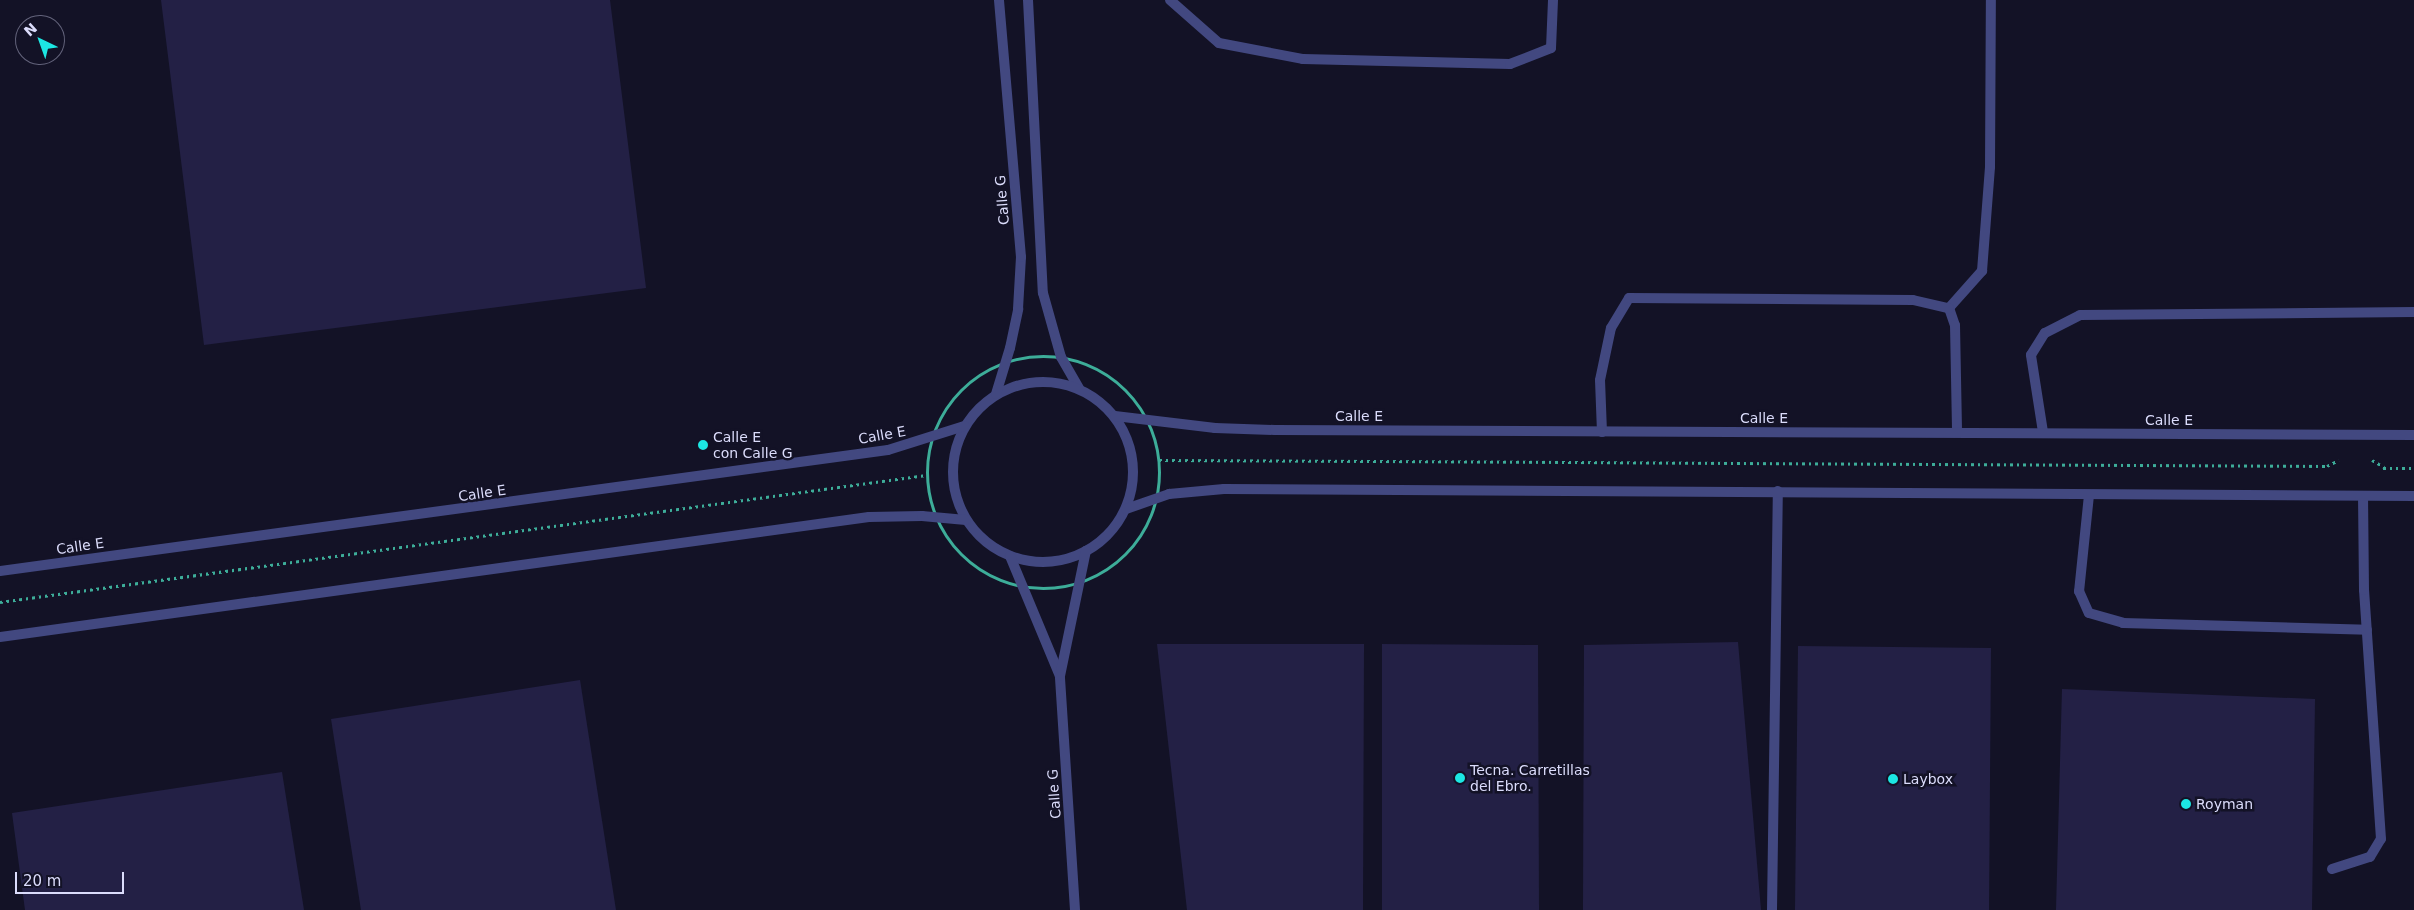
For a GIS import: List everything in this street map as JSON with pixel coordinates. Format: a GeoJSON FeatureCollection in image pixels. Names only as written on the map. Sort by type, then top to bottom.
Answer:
{"type":"FeatureCollection","features":[{"type":"Feature","properties":{"kind":"street","name":"Calle G"},"geometry":{"type":"LineString","coordinates":[[996,394],[1006,362],[1018,309],[1021,257],[999,0]]}},
{"type":"Feature","properties":{"kind":"street"},"geometry":{"type":"LineString","coordinates":[[1028,0],[1039,248],[1050,324],[1061,357],[1079,388]]}},
{"type":"Feature","properties":{"kind":"street"},"geometry":{"type":"LineString","coordinates":[[1170,0],[1219,43],[1256,50],[1303,58],[1510,64],[1551,48],[1552,0]]}},
{"type":"Feature","properties":{"kind":"street"},"geometry":{"type":"LineString","coordinates":[[1949,308],[1982,271],[1990,167],[1991,0]]}},
{"type":"Feature","properties":{"kind":"street"},"geometry":{"type":"LineString","coordinates":[[1602,432],[1602,372],[1611,328],[1629,298],[1913,300],[1949,308]]}},
{"type":"Feature","properties":{"kind":"street"},"geometry":{"type":"LineString","coordinates":[[1949,308],[1955,325],[1958,432]]}},
{"type":"Feature","properties":{"kind":"street"},"geometry":{"type":"LineString","coordinates":[[2042,432],[2031,355],[2045,333],[2080,315],[2414,312]]}},
{"type":"Feature","properties":{"kind":"street"},"geometry":{"type":"LineString","coordinates":[[1037,381],[1079,388],[1092,395],[1115,416],[1132,451],[1132,490],[1126,509],[1102,540],[1086,551],[1049,562],[1010,556],[978,536],[966,520],[956,498],[952,474],[955,450],[964,426],[978,408],[996,394],[1037,381]]}},
{"type":"Feature","properties":{"kind":"street","name":"Calle E"},"geometry":{"type":"LineString","coordinates":[[1115,416],[1148,421],[1275,430],[2414,435]]}},
{"type":"Feature","properties":{"kind":"street","name":"Calle E"},"geometry":{"type":"LineString","coordinates":[[0,571],[888,450],[931,438],[964,426]]}},
{"type":"Feature","properties":{"kind":"street"},"geometry":{"type":"LineString","coordinates":[[1126,509],[1157,498],[1224,489],[2414,496]]}},
{"type":"Feature","properties":{"kind":"street"},"geometry":{"type":"LineString","coordinates":[[1772,910],[1778,491]]}},
{"type":"Feature","properties":{"kind":"street"},"geometry":{"type":"LineString","coordinates":[[2089,495],[2079,591],[2089,613],[2123,623],[2367,630]]}},
{"type":"Feature","properties":{"kind":"street"},"geometry":{"type":"LineString","coordinates":[[2332,869],[2370,858],[2381,839],[2367,630],[2363,497]]}},
{"type":"Feature","properties":{"kind":"street"},"geometry":{"type":"LineString","coordinates":[[0,637],[869,517],[935,517],[966,520]]}},
{"type":"Feature","properties":{"kind":"street","name":"Calle G"},"geometry":{"type":"LineString","coordinates":[[1075,910],[1060,676],[1086,551]]}},
{"type":"Feature","properties":{"kind":"street","name":"Calle G"},"geometry":{"type":"LineString","coordinates":[[1010,556],[1020,587],[1060,676]]}},
{"type":"Feature","properties":{"kind":"path"},"geometry":{"type":"LineString","coordinates":[[1024,357],[1061,357],[1083,363],[1115,381],[1136,401],[1148,421],[1159,460],[1157,498],[1147,524],[1135,543],[1107,569],[1080,583],[1050,588],[1020,587],[985,573],[960,555],[935,517],[926,474],[931,438],[952,399],[986,370],[1024,357]]}},
{"type":"Feature","properties":{"kind":"path"},"geometry":{"type":"LineString","coordinates":[[1159,460],[2327,466]]}},
{"type":"Feature","properties":{"kind":"path"},"geometry":{"type":"LineString","coordinates":[[2384,467],[2414,468]]}},
{"type":"Feature","properties":{"kind":"path"},"geometry":{"type":"LineString","coordinates":[[0,602],[926,474]]}},
{"type":"Feature","properties":{"kind":"building"},"geometry":{"type":"Polygon","coordinates":[[[161,0],[610,0],[646,288],[204,345],[161,0]]]}},
{"type":"Feature","properties":{"kind":"building"},"geometry":{"type":"Polygon","coordinates":[[[1738,642],[1761,910],[1583,910],[1584,645],[1738,642]]]}},
{"type":"Feature","properties":{"kind":"building"},"geometry":{"type":"Polygon","coordinates":[[[1157,644],[1364,644],[1363,910],[1187,910],[1157,644]]]}},
{"type":"Feature","properties":{"kind":"building","name":"Tecna. Carretillas del Ebro."},"geometry":{"type":"Polygon","coordinates":[[[1382,644],[1538,645],[1539,910],[1382,910],[1382,644]]]}},
{"type":"Feature","properties":{"kind":"building","name":"Laybox"},"geometry":{"type":"Polygon","coordinates":[[[1798,646],[1991,648],[1989,910],[1795,910],[1798,646]]]}},
{"type":"Feature","properties":{"kind":"building"},"geometry":{"type":"Polygon","coordinates":[[[580,680],[616,910],[361,910],[331,719],[580,680]]]}},
{"type":"Feature","properties":{"kind":"building","name":"Royman"},"geometry":{"type":"Polygon","coordinates":[[[2062,689],[2315,699],[2312,910],[2056,910],[2062,689]]]}},
{"type":"Feature","properties":{"kind":"building"},"geometry":{"type":"Polygon","coordinates":[[[282,772],[304,910],[25,910],[12,813],[282,772]]]}},
{"type":"Feature","properties":{"kind":"place","name":"Calle E con Calle G"},"geometry":{"type":"Point","coordinates":[703,445]}},
{"type":"Feature","properties":{"kind":"place","name":"Tecna. Carretillas del Ebro."},"geometry":{"type":"Point","coordinates":[1460,778]}},
{"type":"Feature","properties":{"kind":"place","name":"Laybox"},"geometry":{"type":"Point","coordinates":[1893,779]}},
{"type":"Feature","properties":{"kind":"place","name":"Royman"},"geometry":{"type":"Point","coordinates":[2186,804]}}]}
